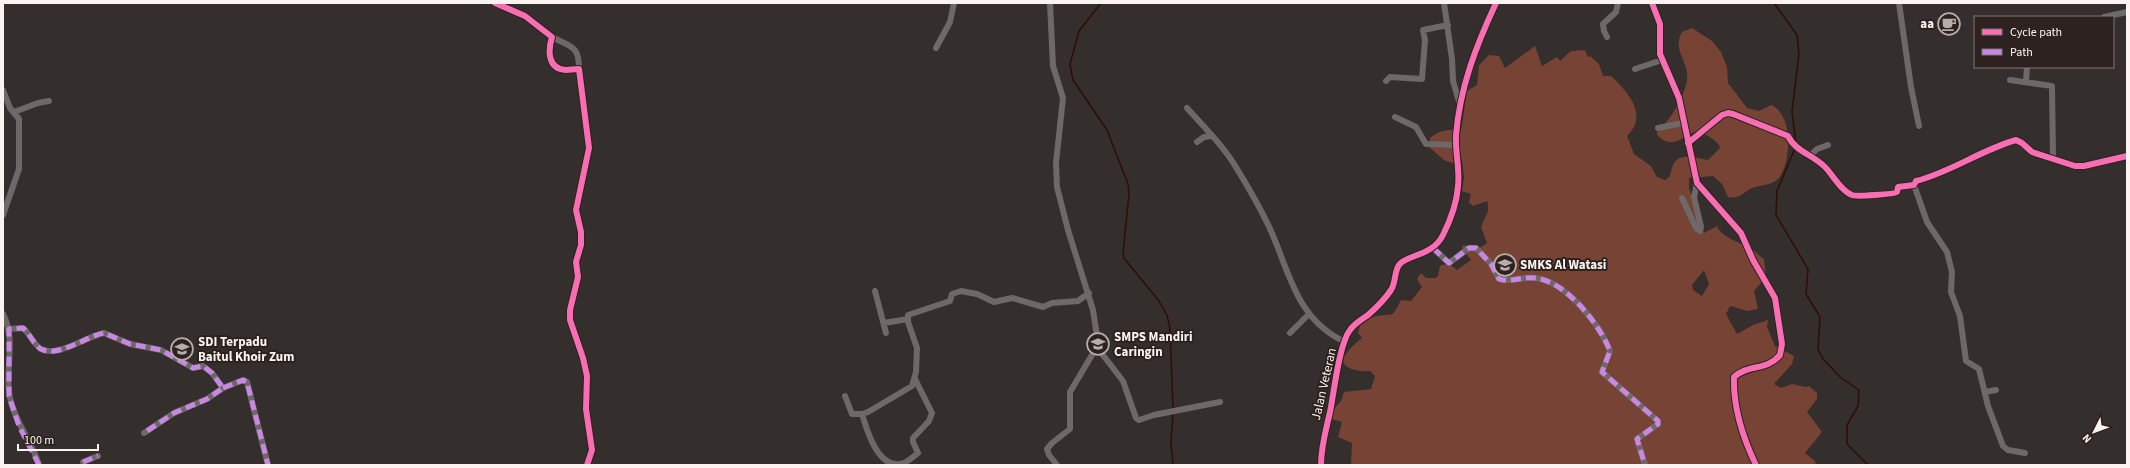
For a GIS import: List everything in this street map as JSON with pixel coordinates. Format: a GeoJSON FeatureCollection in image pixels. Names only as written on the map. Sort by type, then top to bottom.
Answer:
{"type":"FeatureCollection","features":[{"type":"Feature","properties":{"kind":"street"},"geometry":{"type":"LineString","coordinates":[[495,3],[525,16],[552,37],[577,51],[579,55],[579,69],[589,148],[576,210],[581,232],[581,245],[576,262],[578,277],[570,310],[570,320],[583,358],[587,376],[586,409],[592,450],[587,465]]}},
{"type":"Feature","properties":{"kind":"street"},"geometry":{"type":"LineString","coordinates":[[936,48],[950,22],[954,3]]}},
{"type":"Feature","properties":{"kind":"street"},"geometry":{"type":"LineString","coordinates":[[1050,3],[1053,66],[1063,98],[1056,163],[1057,187],[1068,230],[1088,293],[1095,322],[1096,346],[1070,392],[1070,429],[1052,442],[1047,449],[1049,455],[1057,465]]}},
{"type":"Feature","properties":{"kind":"street"},"geometry":{"type":"LineString","coordinates":[[1444,3],[1448,25],[1453,81],[1460,107]]}},
{"type":"Feature","properties":{"kind":"street","name":"Jalan Veteran"},"geometry":{"type":"LineString","coordinates":[[1320,465],[1322,443],[1345,342],[1350,328],[1370,313],[1389,293],[1394,284],[1397,268],[1402,262],[1419,256],[1433,248],[1443,236],[1456,198],[1458,186],[1456,145],[1464,84],[1470,62],[1496,3]]}},
{"type":"Feature","properties":{"kind":"street"},"geometry":{"type":"LineString","coordinates":[[1607,38],[1603,24],[1616,12],[1618,3]]}},
{"type":"Feature","properties":{"kind":"street"},"geometry":{"type":"LineString","coordinates":[[1652,3],[1660,24],[1659,48],[1662,60],[1679,98],[1683,123],[1697,183],[1694,197],[1702,227],[1700,231],[1696,228],[1682,198]]}},
{"type":"Feature","properties":{"kind":"street"},"geometry":{"type":"LineString","coordinates":[[1899,3],[1911,87],[1919,126]]}},
{"type":"Feature","properties":{"kind":"street"},"geometry":{"type":"LineString","coordinates":[[2109,16],[2127,12]]}},
{"type":"Feature","properties":{"kind":"street"},"geometry":{"type":"LineString","coordinates":[[1386,81],[1390,77],[1422,79],[1425,40],[1423,30],[1448,25]]}},
{"type":"Feature","properties":{"kind":"street"},"geometry":{"type":"LineString","coordinates":[[552,37],[549,55],[553,64],[562,70],[579,69]]}},
{"type":"Feature","properties":{"kind":"street"},"geometry":{"type":"LineString","coordinates":[[1635,69],[1662,60]]}},
{"type":"Feature","properties":{"kind":"street"},"geometry":{"type":"LineString","coordinates":[[2026,68],[2026,82]]}},
{"type":"Feature","properties":{"kind":"street"},"geometry":{"type":"LineString","coordinates":[[2010,80],[2048,84],[2053,87],[2053,157]]}},
{"type":"Feature","properties":{"kind":"street"},"geometry":{"type":"LineString","coordinates":[[3,90],[8,103],[19,118],[20,169],[3,215]]}},
{"type":"Feature","properties":{"kind":"street"},"geometry":{"type":"LineString","coordinates":[[14,112],[34,104],[49,101]]}},
{"type":"Feature","properties":{"kind":"street"},"geometry":{"type":"LineString","coordinates":[[1187,108],[1234,163],[1276,242],[1296,295],[1309,314],[1327,331],[1345,342]]}},
{"type":"Feature","properties":{"kind":"street"},"geometry":{"type":"LineString","coordinates":[[1688,143],[1722,115],[1728,113],[1788,136],[1792,145],[1811,155],[1846,192],[1855,196],[1895,194],[1898,188],[1914,185],[1916,181],[1944,173],[1992,149],[2016,140],[2032,152],[2053,157],[2079,166],[2127,156]]}},
{"type":"Feature","properties":{"kind":"street"},"geometry":{"type":"LineString","coordinates":[[1395,117],[1416,127],[1426,144],[1456,145]]}},
{"type":"Feature","properties":{"kind":"street"},"geometry":{"type":"LineString","coordinates":[[1658,128],[1683,123]]}},
{"type":"Feature","properties":{"kind":"street"},"geometry":{"type":"LineString","coordinates":[[1197,142],[1204,137],[1211,136]]}},
{"type":"Feature","properties":{"kind":"street"},"geometry":{"type":"LineString","coordinates":[[1811,155],[1817,149],[1828,145]]}},
{"type":"Feature","properties":{"kind":"street"},"geometry":{"type":"LineString","coordinates":[[1697,183],[1741,233],[1776,302],[1782,344],[1780,355],[1771,364],[1740,372],[1734,377],[1734,389],[1743,439],[1756,465]]}},
{"type":"Feature","properties":{"kind":"street"},"geometry":{"type":"LineString","coordinates":[[1914,185],[1927,222],[1947,252],[1952,272],[1951,292],[1960,316],[1966,361],[1979,369],[2003,446],[2008,450],[2025,453]]}},
{"type":"Feature","properties":{"kind":"street"},"geometry":{"type":"LineString","coordinates":[[1433,248],[1449,263],[1469,248],[1476,248],[1488,260],[1499,279],[1512,280],[1534,277],[1546,280],[1558,286],[1592,318],[1610,351],[1609,358],[1604,365],[1602,372],[1658,421],[1658,424],[1637,439],[1646,465]]}},
{"type":"Feature","properties":{"kind":"street"},"geometry":{"type":"LineString","coordinates":[[875,291],[886,333]]}},
{"type":"Feature","properties":{"kind":"street"},"geometry":{"type":"LineString","coordinates":[[845,396],[852,414],[862,414],[909,389],[915,379],[917,348],[908,315],[950,301],[952,294],[958,291],[975,293],[994,302],[1012,298],[1043,307],[1052,303],[1078,301],[1088,293]]}},
{"type":"Feature","properties":{"kind":"street"},"geometry":{"type":"LineString","coordinates":[[3,314],[9,330],[8,387],[10,402],[19,426],[39,465]]}},
{"type":"Feature","properties":{"kind":"street"},"geometry":{"type":"LineString","coordinates":[[1290,333],[1309,314]]}},
{"type":"Feature","properties":{"kind":"street"},"geometry":{"type":"LineString","coordinates":[[884,323],[908,319]]}},
{"type":"Feature","properties":{"kind":"street"},"geometry":{"type":"LineString","coordinates":[[9,330],[23,328],[37,345],[46,350],[64,349],[104,333],[130,344],[161,350],[193,368],[206,367],[223,388]]}},
{"type":"Feature","properties":{"kind":"street"},"geometry":{"type":"LineString","coordinates":[[1096,346],[1122,381],[1136,418],[1139,420],[1154,415],[1220,402]]}},
{"type":"Feature","properties":{"kind":"street"},"geometry":{"type":"LineString","coordinates":[[862,414],[871,441],[878,452],[894,464],[907,462],[918,453],[913,442],[913,438],[929,421],[932,413],[915,379]]}},
{"type":"Feature","properties":{"kind":"street"},"geometry":{"type":"LineString","coordinates":[[144,433],[174,413],[208,399],[223,388],[243,380],[247,382],[258,418],[268,465]]}},
{"type":"Feature","properties":{"kind":"street"},"geometry":{"type":"LineString","coordinates":[[1985,392],[1996,390]]}},
{"type":"Feature","properties":{"kind":"street"},"geometry":{"type":"LineString","coordinates":[[82,464],[98,456]]}},
{"type":"Feature","properties":{"kind":"shaded area"},"geometry":{"type":"Polygon","coordinates":[[[1692,28],[1712,41],[1721,52],[1727,67],[1728,83],[1747,108],[1759,111],[1771,105],[1778,110],[1784,118],[1787,128],[1788,151],[1783,171],[1776,181],[1754,187],[1740,196],[1735,197],[1728,197],[1722,184],[1713,176],[1689,178],[1689,188],[1704,233],[1717,226],[1719,230],[1727,237],[1753,250],[1764,259],[1766,277],[1754,291],[1758,309],[1748,311],[1730,306],[1726,314],[1737,334],[1753,325],[1768,320],[1767,327],[1775,346],[1794,356],[1792,364],[1774,384],[1781,388],[1792,384],[1806,387],[1809,386],[1817,393],[1817,399],[1807,412],[1822,432],[1805,453],[1815,461],[1816,465],[1351,465],[1352,443],[1338,437],[1342,422],[1332,419],[1331,412],[1341,401],[1344,392],[1371,389],[1375,376],[1370,371],[1356,370],[1346,366],[1344,363],[1346,354],[1362,338],[1358,333],[1360,326],[1375,317],[1394,313],[1401,300],[1411,301],[1422,287],[1417,279],[1421,273],[1426,278],[1435,278],[1438,276],[1440,266],[1449,265],[1457,270],[1471,260],[1462,248],[1463,245],[1478,249],[1487,243],[1481,227],[1488,211],[1487,201],[1473,206],[1469,202],[1471,194],[1462,191],[1464,177],[1462,160],[1452,163],[1444,160],[1430,148],[1430,138],[1437,133],[1449,130],[1461,131],[1467,91],[1477,85],[1479,65],[1489,55],[1499,56],[1505,68],[1535,46],[1542,66],[1557,57],[1560,61],[1571,51],[1585,50],[1588,57],[1590,56],[1599,64],[1603,76],[1611,76],[1624,89],[1634,104],[1636,120],[1633,128],[1627,136],[1634,154],[1651,166],[1657,177],[1665,180],[1669,176],[1674,163],[1678,159],[1682,157],[1692,157],[1708,160],[1720,148],[1717,142],[1697,131],[1673,142],[1663,140],[1657,135],[1657,132],[1673,114],[1678,105],[1687,80],[1686,68],[1679,48],[1682,32],[1692,28]],[[1704,270],[1692,285],[1693,290],[1702,296],[1709,284],[1704,270]]]}},
{"type":"Feature","properties":{"kind":"waterway"},"geometry":{"type":"LineString","coordinates":[[1101,3],[1079,31],[1070,64],[1073,80],[1107,130],[1128,184],[1129,194],[1123,253],[1124,258],[1159,301],[1167,315],[1170,329],[1173,409]]}},
{"type":"Feature","properties":{"kind":"waterway"},"geometry":{"type":"LineString","coordinates":[[1774,3],[1797,35],[1799,54],[1792,112],[1796,144]]}},
{"type":"Feature","properties":{"kind":"waterway"},"geometry":{"type":"LineString","coordinates":[[1795,148],[1777,191],[1776,215],[1808,269],[1806,294],[1820,317],[1818,349],[1823,359],[1840,377],[1859,390],[1858,406],[1847,425],[1847,444],[1868,465]]}},
{"type":"Feature","properties":{"kind":"waterway"},"geometry":{"type":"LineString","coordinates":[[1173,412],[1171,443],[1173,465]]}},
{"type":"Feature","properties":{"kind":"marked path"},"geometry":{"type":"LineString","coordinates":[[1433,248],[1449,263],[1469,248],[1476,248],[1491,264],[1499,279],[1508,280],[1535,278],[1547,281],[1570,296],[1580,306],[1590,317],[1610,351],[1602,372],[1658,421],[1658,424],[1637,439],[1645,465]]}},
{"type":"Feature","properties":{"kind":"marked path"},"geometry":{"type":"LineString","coordinates":[[39,465],[19,426],[9,396],[9,329],[23,328],[41,349],[48,351],[64,349],[104,333],[130,344],[161,350],[193,368],[203,366],[212,373],[223,388],[207,399],[174,413],[144,433]]}},
{"type":"Feature","properties":{"kind":"marked path"},"geometry":{"type":"LineString","coordinates":[[223,388],[243,380],[247,382],[268,465]]}},
{"type":"Feature","properties":{"kind":"marked path"},"geometry":{"type":"LineString","coordinates":[[83,462],[98,456]]}},
{"type":"Feature","properties":{"kind":"cycle path"},"geometry":{"type":"LineString","coordinates":[[495,3],[525,16],[552,37],[550,58],[555,66],[566,70],[579,69],[589,148],[576,210],[581,232],[581,245],[576,262],[578,277],[570,310],[570,320],[583,358],[587,376],[586,409],[592,450],[587,465]]}},
{"type":"Feature","properties":{"kind":"cycle path"},"geometry":{"type":"LineString","coordinates":[[1321,465],[1323,445],[1337,369],[1346,337],[1350,330],[1368,315],[1389,293],[1393,287],[1396,271],[1399,265],[1403,261],[1433,247],[1443,235],[1451,218],[1458,186],[1456,135],[1461,100],[1470,67],[1496,3]]}},
{"type":"Feature","properties":{"kind":"cycle path"},"geometry":{"type":"LineString","coordinates":[[1652,3],[1660,24],[1660,54],[1679,98],[1697,183],[1741,233],[1753,260],[1775,298],[1782,344],[1780,355],[1775,360],[1763,366],[1745,370],[1734,377],[1737,411],[1743,433],[1756,465]]}},
{"type":"Feature","properties":{"kind":"cycle path"},"geometry":{"type":"LineString","coordinates":[[1688,143],[1722,115],[1728,113],[1733,114],[1788,136],[1795,145],[1825,167],[1844,190],[1855,196],[1895,193],[1897,192],[1898,187],[1914,185],[1916,181],[1929,177],[1991,149],[2016,140],[2032,152],[2075,166],[2084,166],[2127,156]]}},
{"type":"Feature","properties":{"kind":"place","name":"aa"},"geometry":{"type":"Point","coordinates":[1949,24]}},
{"type":"Feature","properties":{"kind":"place","name":"SMKS Al Watasi"},"geometry":{"type":"Point","coordinates":[1505,265]}},
{"type":"Feature","properties":{"kind":"place","name":"SMPS Mandiri Caringin"},"geometry":{"type":"Point","coordinates":[1098,344]}},
{"type":"Feature","properties":{"kind":"place","name":"SDI Terpadu Baitul Khoir Zum"},"geometry":{"type":"Point","coordinates":[182,349]}}]}
